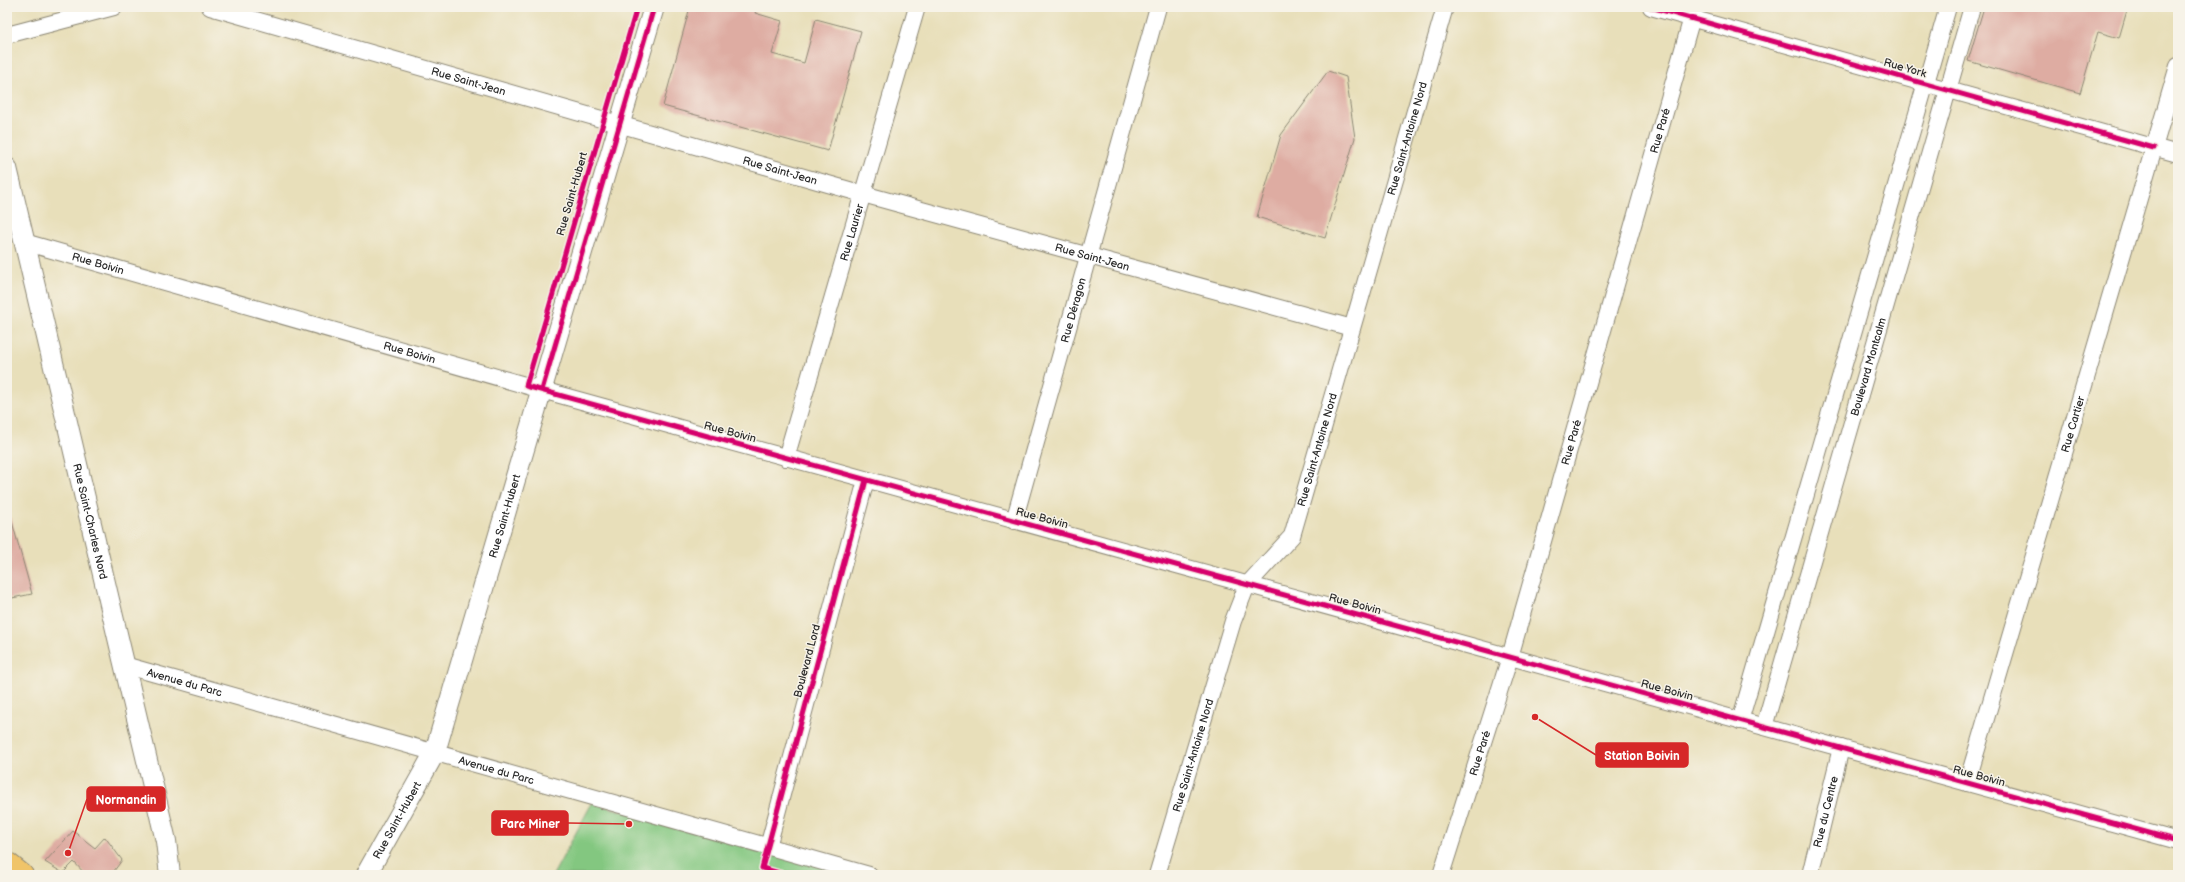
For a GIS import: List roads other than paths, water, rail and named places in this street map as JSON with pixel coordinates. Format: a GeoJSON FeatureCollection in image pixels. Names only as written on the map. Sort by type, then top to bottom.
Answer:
{"type":"FeatureCollection","features":[{"type":"Feature","properties":{"kind":"main road"},"geometry":{"type":"LineString","coordinates":[[7,863],[22,875]]}},
{"type":"Feature","properties":{"kind":"street"},"geometry":{"type":"LineString","coordinates":[[7,35],[114,7]]}},
{"type":"Feature","properties":{"kind":"street","name":"Rue Saint-Jean"},"geometry":{"type":"LineString","coordinates":[[210,7],[620,123],[863,194],[1352,328]]}},
{"type":"Feature","properties":{"kind":"street","name":"Rue Saint-Hubert"},"geometry":{"type":"LineString","coordinates":[[366,875],[436,752],[654,7]]}},
{"type":"Feature","properties":{"kind":"street","name":"Rue Laurier"},"geometry":{"type":"LineString","coordinates":[[786,458],[917,7]]}},
{"type":"Feature","properties":{"kind":"street","name":"Rue Déragon"},"geometry":{"type":"LineString","coordinates":[[1014,520],[1087,255],[1158,7]]}},
{"type":"Feature","properties":{"kind":"street","name":"Rue Saint-Antoine Nord"},"geometry":{"type":"LineString","coordinates":[[1157,875],[1232,621],[1247,585],[1292,536],[1445,7]]}},
{"type":"Feature","properties":{"kind":"street","name":"Rue York"},"geometry":{"type":"LineString","coordinates":[[1651,7],[1694,13],[1947,90],[2178,154]]}},
{"type":"Feature","properties":{"kind":"street"},"geometry":{"type":"LineString","coordinates":[[1740,721],[1948,7]]}},
{"type":"Feature","properties":{"kind":"street","name":"Boulevard Montcalm"},"geometry":{"type":"LineString","coordinates":[[1764,727],[1972,7]]}},
{"type":"Feature","properties":{"kind":"street","name":"Rue Paré"},"geometry":{"type":"LineString","coordinates":[[1441,875],[1510,657],[1694,13]]}},
{"type":"Feature","properties":{"kind":"street","name":"Rue Cartier"},"geometry":{"type":"LineString","coordinates":[[1967,783],[2178,66]]}},
{"type":"Feature","properties":{"kind":"street","name":"Rue Saint-Charles Nord"},"geometry":{"type":"LineString","coordinates":[[7,173],[16,240],[124,665],[166,841],[170,875]]}},
{"type":"Feature","properties":{"kind":"street","name":"Rue Boivin"},"geometry":{"type":"LineString","coordinates":[[16,240],[786,458],[2178,841]]}},
{"type":"Feature","properties":{"kind":"street","name":"Boulevard Lord"},"geometry":{"type":"LineString","coordinates":[[768,847],[866,480]]}},
{"type":"Feature","properties":{"kind":"street","name":"Avenue du Parc"},"geometry":{"type":"LineString","coordinates":[[124,665],[870,875]]}},
{"type":"Feature","properties":{"kind":"street","name":"Rue du Centre"},"geometry":{"type":"LineString","coordinates":[[1810,875],[1841,748]]}},
{"type":"Feature","properties":{"kind":"place","name":"Station Boivin"},"geometry":{"type":"Point","coordinates":[1535,717]}},
{"type":"Feature","properties":{"kind":"place","name":"Parc Miner"},"geometry":{"type":"Point","coordinates":[629,824]}},
{"type":"Feature","properties":{"kind":"place","name":"Normandin"},"geometry":{"type":"Point","coordinates":[68,853]}}]}
